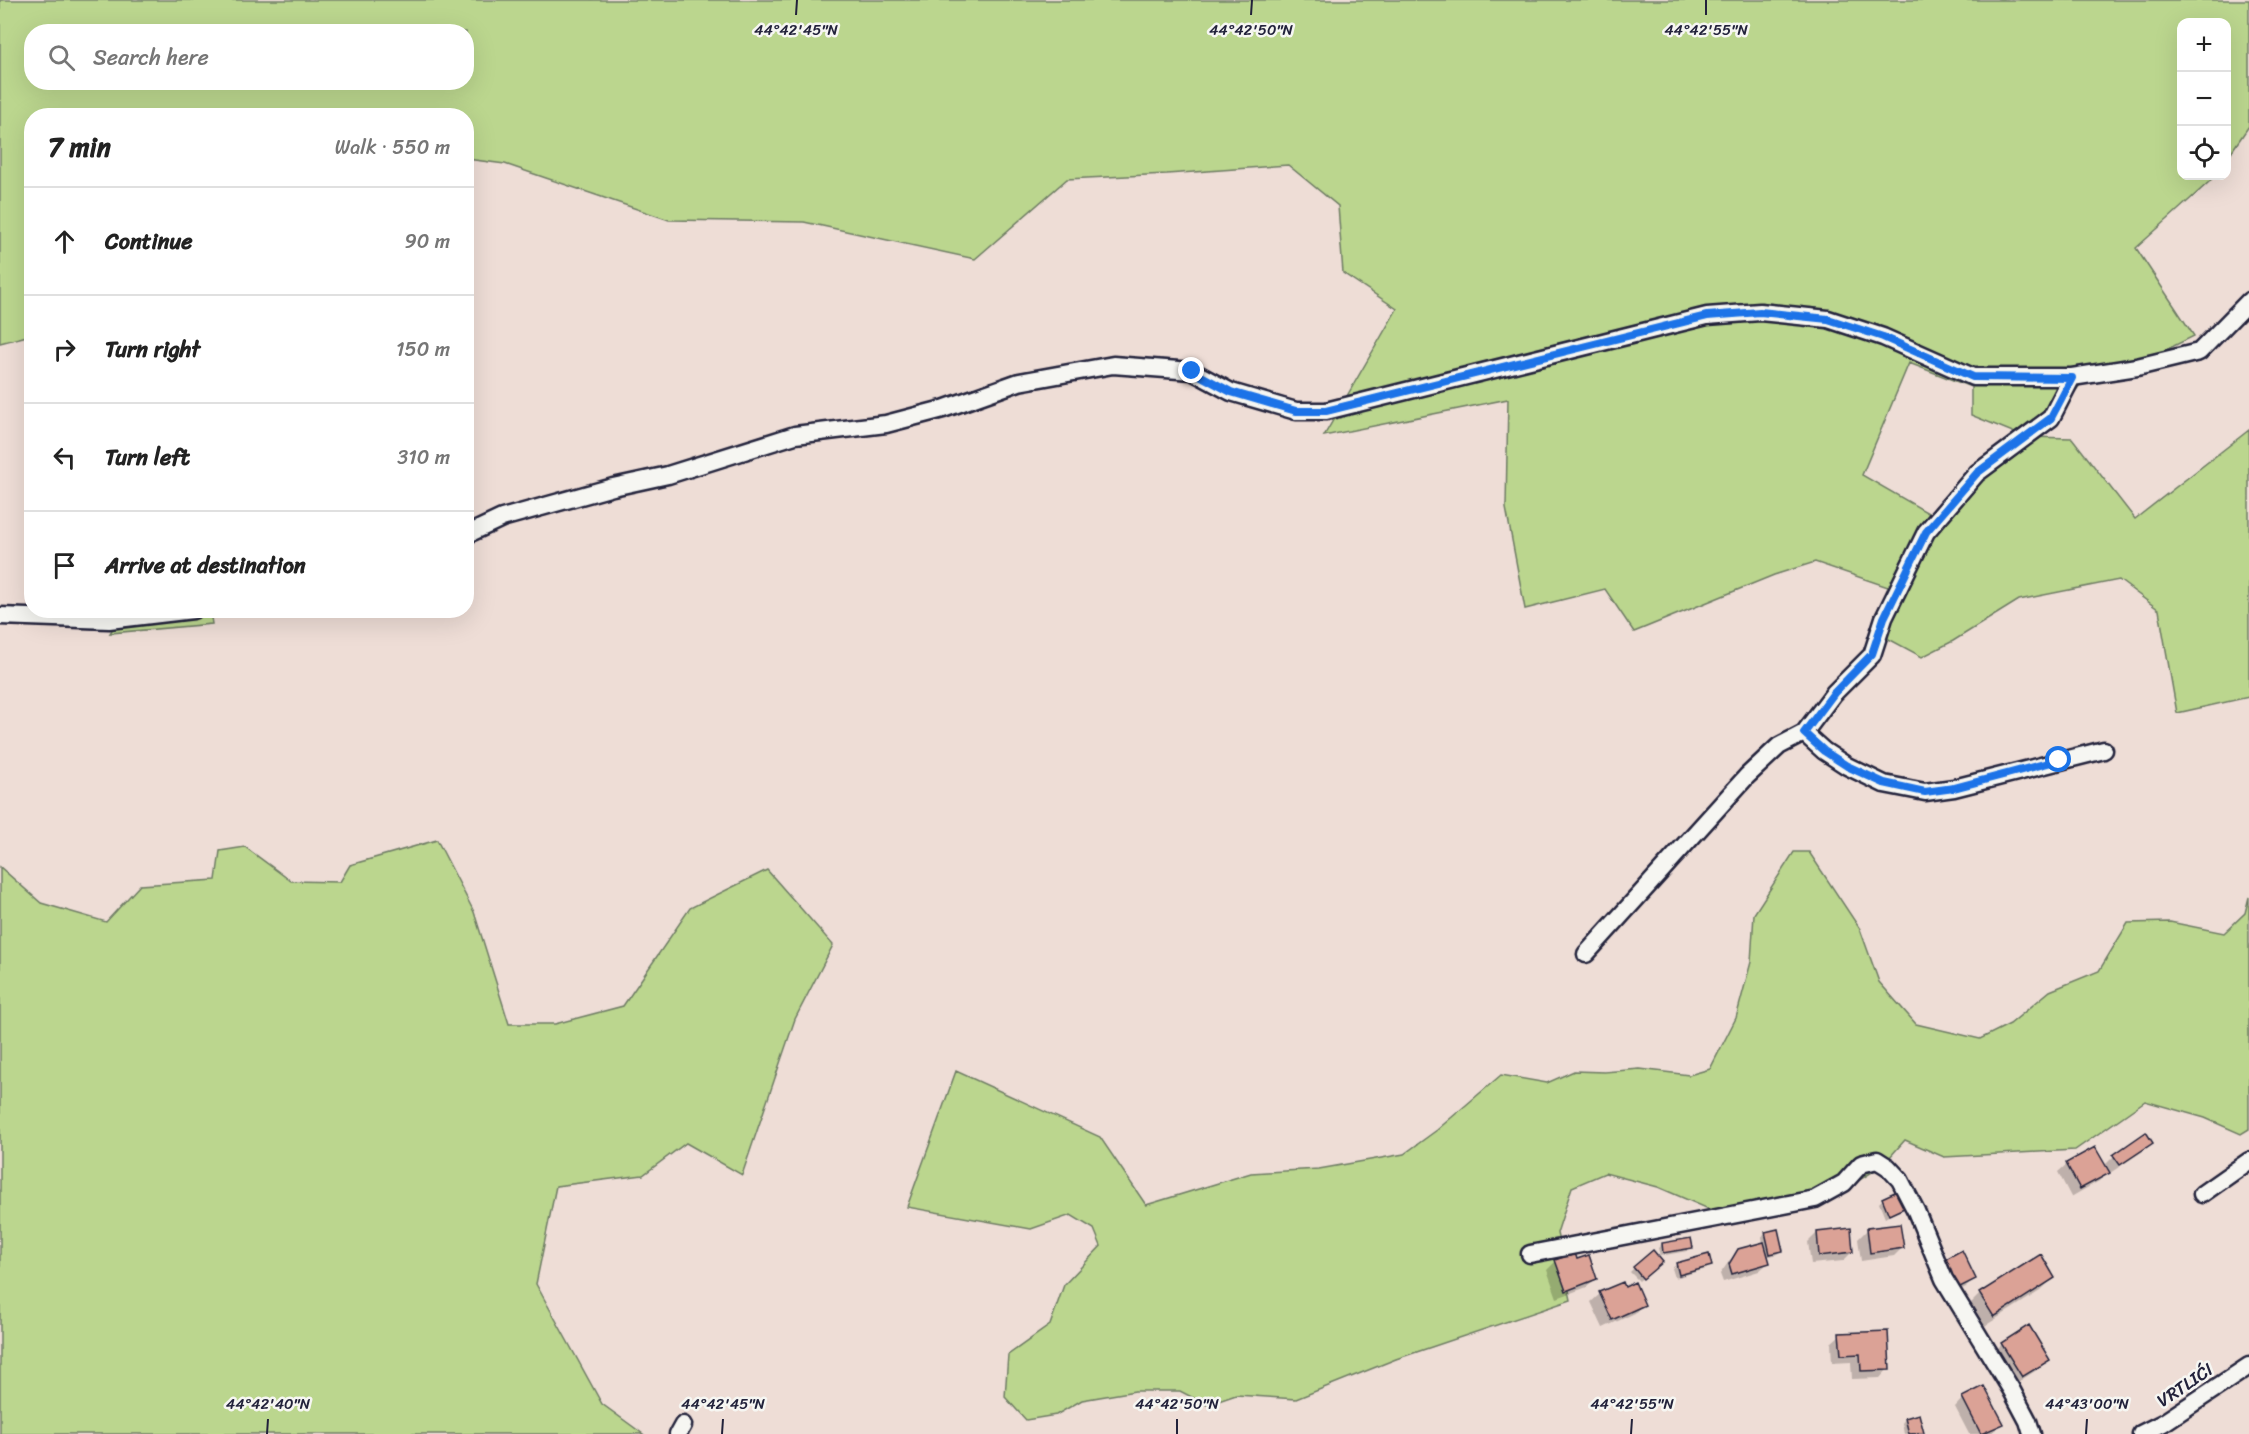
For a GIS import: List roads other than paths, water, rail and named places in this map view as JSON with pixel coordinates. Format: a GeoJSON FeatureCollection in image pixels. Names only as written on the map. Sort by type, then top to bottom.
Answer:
{"type":"FeatureCollection","features":[{"type":"Feature","properties":{"kind":"street"},"geometry":{"type":"LineString","coordinates":[[474,531],[502,518],[613,487],[668,475],[795,435],[886,424],[943,409],[1019,382],[1113,365],[1192,371],[1231,392],[1296,411],[1326,411],[1707,316],[1760,312],[1828,319],[1883,337],[1973,377],[2072,378],[2136,367],[2199,352],[2249,301]]}},
{"type":"Feature","properties":{"kind":"street"},"geometry":{"type":"LineString","coordinates":[[1586,954],[1747,776],[1779,746],[1804,733],[1834,693],[1872,654],[1884,618],[1926,532],[1977,473],[2051,418],[2072,378]]}},
{"type":"Feature","properties":{"kind":"street"},"geometry":{"type":"LineString","coordinates":[[0,616],[24,617]]}},
{"type":"Feature","properties":{"kind":"street"},"geometry":{"type":"LineString","coordinates":[[54,618],[109,620],[126,618]]}},
{"type":"Feature","properties":{"kind":"street"},"geometry":{"type":"LineString","coordinates":[[1804,733],[1824,751],[1847,766],[1884,783],[1925,792],[1954,788],[2104,750]]}},
{"type":"Feature","properties":{"kind":"street"},"geometry":{"type":"LineString","coordinates":[[1530,1254],[1815,1199],[1844,1183],[1861,1164],[1877,1160],[1900,1180],[1916,1211],[1944,1279],[2011,1389],[2032,1434]]}},
{"type":"Feature","properties":{"kind":"street"},"geometry":{"type":"LineString","coordinates":[[2202,1194],[2249,1161]]}},
{"type":"Feature","properties":{"kind":"street","name":"VRTLIĆI"},"geometry":{"type":"LineString","coordinates":[[2141,1434],[2163,1423],[2249,1366]]}}]}
